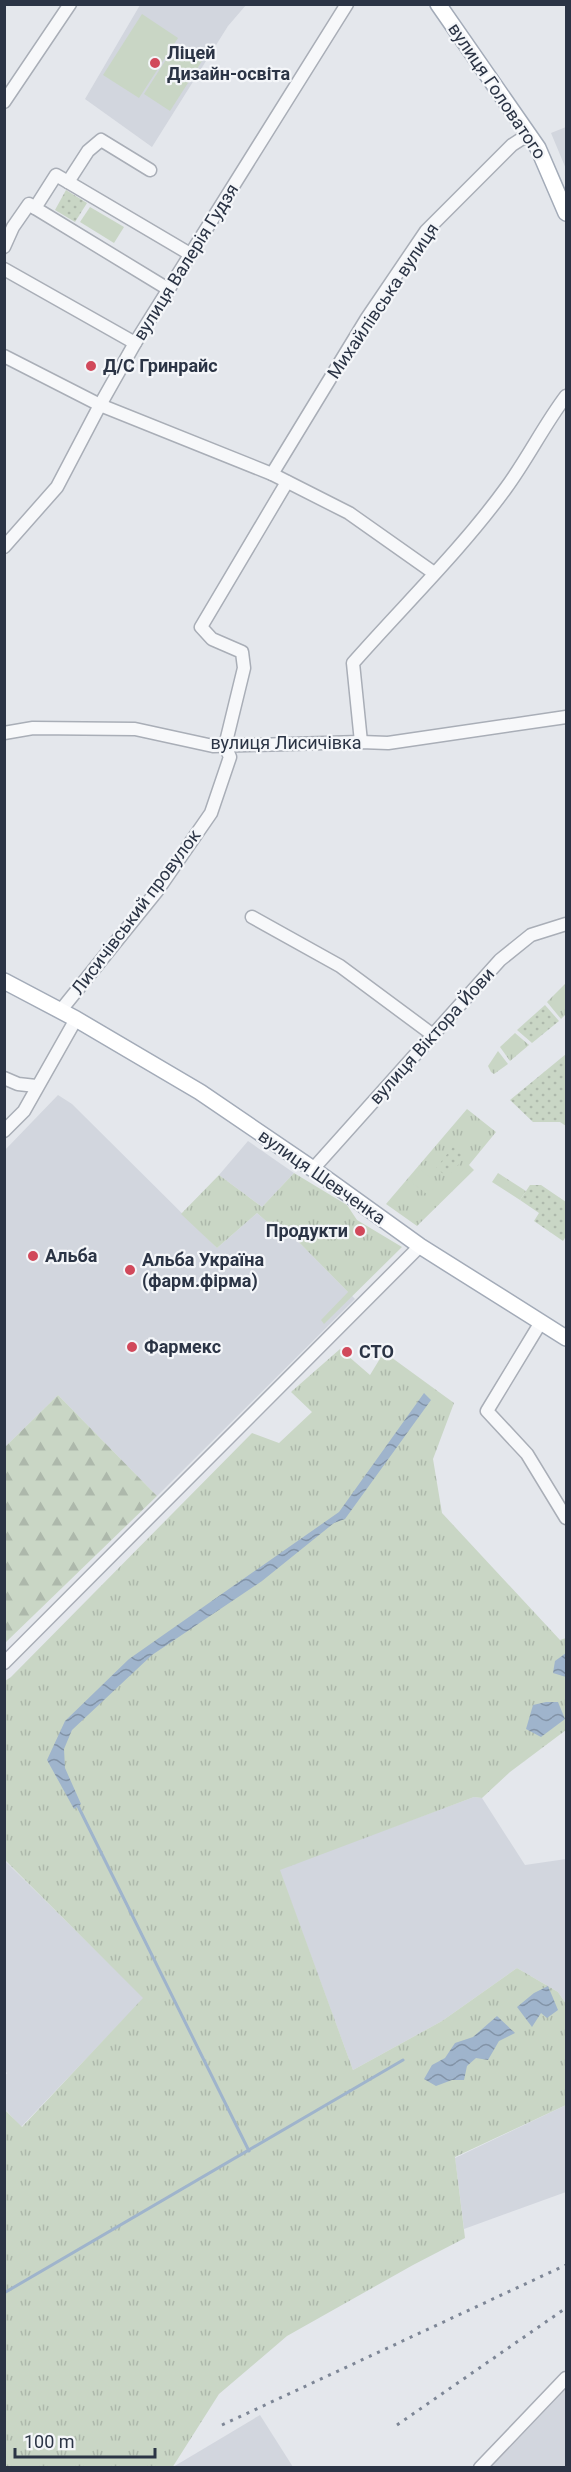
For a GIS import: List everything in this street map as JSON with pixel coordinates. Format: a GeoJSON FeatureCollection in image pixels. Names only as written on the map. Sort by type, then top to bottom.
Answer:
{"type":"FeatureCollection","features":[{"type":"Feature","properties":{"kind":"main road","name":"вулиця Головатого"},"geometry":{"type":"LineString","coordinates":[[438,4],[529,134],[549,169],[567,213]]}},
{"type":"Feature","properties":{"kind":"main road","name":"вулиця Шевченка"},"geometry":{"type":"LineString","coordinates":[[4,981],[61,1010],[200,1092],[420,1246],[567,1338]]}},
{"type":"Feature","properties":{"kind":"street"},"geometry":{"type":"LineString","coordinates":[[4,102],[70,4]]}},
{"type":"Feature","properties":{"kind":"street","name":"вулиця Валерія Гудзя"},"geometry":{"type":"LineString","coordinates":[[4,547],[57,487],[135,343],[347,4]]}},
{"type":"Feature","properties":{"kind":"street","name":"Михайлівська вулиця"},"geometry":{"type":"LineString","coordinates":[[272,474],[367,318],[426,231],[512,145],[529,134]]}},
{"type":"Feature","properties":{"kind":"street"},"geometry":{"type":"LineString","coordinates":[[68,182],[88,151],[101,140],[150,170]]}},
{"type":"Feature","properties":{"kind":"street"},"geometry":{"type":"LineString","coordinates":[[35,208],[56,175],[190,254]]}},
{"type":"Feature","properties":{"kind":"street"},"geometry":{"type":"LineString","coordinates":[[4,247],[13,227],[29,204],[168,289]]}},
{"type":"Feature","properties":{"kind":"street"},"geometry":{"type":"LineString","coordinates":[[4,269],[135,343]]}},
{"type":"Feature","properties":{"kind":"street"},"geometry":{"type":"LineString","coordinates":[[4,356],[100,405],[272,474],[348,513],[434,573]]}},
{"type":"Feature","properties":{"kind":"street"},"geometry":{"type":"LineString","coordinates":[[361,742],[352,663],[434,573],[507,487],[535,439],[567,396]]}},
{"type":"Feature","properties":{"kind":"street"},"geometry":{"type":"LineString","coordinates":[[225,746],[244,668],[242,652],[212,639],[201,627],[287,482]]}},
{"type":"Feature","properties":{"kind":"street","name":"вулиця Лисичівка"},"geometry":{"type":"LineString","coordinates":[[4,733],[33,728],[135,729],[213,746],[388,743],[567,717]]}},
{"type":"Feature","properties":{"kind":"street","name":"Лисичівський провулок"},"geometry":{"type":"LineString","coordinates":[[61,1010],[157,891],[211,813],[230,757],[225,746]]}},
{"type":"Feature","properties":{"kind":"street"},"geometry":{"type":"LineString","coordinates":[[252,917],[340,966],[433,1035]]}},
{"type":"Feature","properties":{"kind":"street","name":"вулиця Віктора Йови"},"geometry":{"type":"LineString","coordinates":[[313,1169],[500,960],[531,935],[567,924]]}},
{"type":"Feature","properties":{"kind":"street"},"geometry":{"type":"LineString","coordinates":[[4,1131],[24,1111],[36,1086],[76,1019]]}},
{"type":"Feature","properties":{"kind":"street"},"geometry":{"type":"LineString","coordinates":[[4,1078],[18,1084],[36,1086]]}},
{"type":"Feature","properties":{"kind":"street"},"geometry":{"type":"LineString","coordinates":[[4,1663],[420,1246]]}},
{"type":"Feature","properties":{"kind":"street"},"geometry":{"type":"LineString","coordinates":[[541,1322],[487,1411],[527,1454],[567,1518]]}},
{"type":"Feature","properties":{"kind":"street"},"geometry":{"type":"LineString","coordinates":[[480,2468],[567,2378]]}},
{"type":"Feature","properties":{"kind":"shaded area","name":"Ліцей Дизайн-освіта"},"geometry":{"type":"Polygon","coordinates":[[[140,5],[246,5],[228,26],[152,147],[85,99],[140,5]]]}},
{"type":"Feature","properties":{"kind":"shaded area"},"geometry":{"type":"Polygon","coordinates":[[[566,127],[566,169],[551,133],[566,127]]]}},
{"type":"Feature","properties":{"kind":"shaded area"},"geometry":{"type":"Polygon","coordinates":[[[58,1095],[72,1104],[217,1248],[257,1213],[274,1228],[281,1224],[355,1299],[157,1496],[58,1395],[5,1447],[5,1150],[58,1095]]]}},
{"type":"Feature","properties":{"kind":"shaded area"},"geometry":{"type":"Polygon","coordinates":[[[248,1141],[294,1173],[262,1207],[219,1175],[248,1141]]]}},
{"type":"Feature","properties":{"kind":"shaded area"},"geometry":{"type":"Polygon","coordinates":[[[474,1797],[482,1798],[525,1865],[566,1859],[566,2004],[558,1992],[517,1968],[442,2021],[353,2070],[279,1869],[474,1797]]]}},
{"type":"Feature","properties":{"kind":"shaded area"},"geometry":{"type":"Polygon","coordinates":[[[4,1860],[144,1998],[21,2127],[5,2109],[5,2076],[7,2073],[4,2070],[4,1860]]]}},
{"type":"Feature","properties":{"kind":"shaded area"},"geometry":{"type":"Polygon","coordinates":[[[566,2105],[566,2192],[464,2229],[455,2158],[566,2105]]]}},
{"type":"Feature","properties":{"kind":"shaded area"},"geometry":{"type":"Polygon","coordinates":[[[566,2378],[566,2467],[480,2467],[566,2378]]]}},
{"type":"Feature","properties":{"kind":"shaded area"},"geometry":{"type":"Polygon","coordinates":[[[260,2415],[293,2467],[173,2467],[260,2415]]]}},
{"type":"Feature","properties":{"kind":"green space"},"geometry":{"type":"Polygon","coordinates":[[[142,14],[178,38],[139,98],[103,75],[142,14]]]}},
{"type":"Feature","properties":{"kind":"green space"},"geometry":{"type":"Polygon","coordinates":[[[176,44],[202,61],[170,111],[144,94],[176,44]]]}},
{"type":"Feature","properties":{"kind":"green space"},"geometry":{"type":"Polygon","coordinates":[[[66,190],[87,203],[75,222],[55,210],[66,190]]]}},
{"type":"Feature","properties":{"kind":"green space"},"geometry":{"type":"Polygon","coordinates":[[[90,207],[124,227],[114,243],[80,222],[90,207]]]}},
{"type":"Feature","properties":{"kind":"green space"},"geometry":{"type":"Polygon","coordinates":[[[566,983],[566,1014],[561,1019],[547,1002],[566,983]]]}},
{"type":"Feature","properties":{"kind":"green space"},"geometry":{"type":"Polygon","coordinates":[[[545,1005],[559,1021],[532,1043],[517,1030],[545,1005]]]}},
{"type":"Feature","properties":{"kind":"green space"},"geometry":{"type":"Polygon","coordinates":[[[515,1033],[529,1045],[510,1061],[500,1047],[515,1033]]]}},
{"type":"Feature","properties":{"kind":"green space"},"geometry":{"type":"Polygon","coordinates":[[[498,1051],[508,1064],[494,1074],[488,1066],[498,1051]]]}},
{"type":"Feature","properties":{"kind":"green space"},"geometry":{"type":"Polygon","coordinates":[[[566,1054],[566,1126],[560,1122],[533,1122],[510,1100],[566,1054]]]}},
{"type":"Feature","properties":{"kind":"green space"},"geometry":{"type":"Polygon","coordinates":[[[467,1109],[496,1132],[469,1165],[474,1170],[417,1226],[386,1204],[467,1109]]]}},
{"type":"Feature","properties":{"kind":"green space"},"geometry":{"type":"Polygon","coordinates":[[[453,1147],[465,1157],[447,1177],[436,1168],[453,1147]]]}},
{"type":"Feature","properties":{"kind":"green space"},"geometry":{"type":"Polygon","coordinates":[[[420,1170],[438,1183],[428,1195],[411,1182],[420,1170]]]}},
{"type":"Feature","properties":{"kind":"green space"},"geometry":{"type":"Polygon","coordinates":[[[294,1173],[347,1205],[357,1220],[402,1247],[324,1324],[321,1320],[348,1292],[281,1224],[274,1228],[257,1213],[217,1248],[181,1214],[219,1175],[262,1207],[294,1173]]]}},
{"type":"Feature","properties":{"kind":"green space"},"geometry":{"type":"Polygon","coordinates":[[[498,1173],[526,1191],[520,1200],[492,1182],[498,1173]]]}},
{"type":"Feature","properties":{"kind":"green space"},"geometry":{"type":"Polygon","coordinates":[[[530,1185],[541,1185],[566,1202],[566,1236],[563,1241],[534,1221],[539,1213],[520,1200],[530,1185]]]}},
{"type":"Feature","properties":{"kind":"green space"},"geometry":{"type":"Polygon","coordinates":[[[340,1349],[370,1375],[384,1352],[454,1403],[433,1459],[442,1513],[560,1640],[566,1638],[566,1730],[510,1772],[482,1798],[474,1797],[280,1870],[353,2070],[442,2021],[517,1968],[558,1992],[566,2004],[566,2105],[455,2157],[465,2238],[287,2336],[219,2394],[172,2468],[5,2467],[4,2109],[22,2127],[143,1998],[5,1860],[5,1681],[252,1433],[279,1443],[312,1412],[291,1392],[340,1349]]]}},
{"type":"Feature","properties":{"kind":"green space"},"geometry":{"type":"Polygon","coordinates":[[[58,1395],[157,1496],[5,1643],[5,1447],[58,1395]]]}},
{"type":"Feature","properties":{"kind":"water"},"geometry":{"type":"Polygon","coordinates":[[[424,1393],[431,1400],[345,1519],[334,1523],[262,1581],[152,1655],[72,1730],[64,1749],[65,1768],[81,1804],[74,1809],[47,1760],[65,1721],[129,1659],[339,1512],[424,1393]]]}},
{"type":"Feature","properties":{"kind":"water"},"geometry":{"type":"Polygon","coordinates":[[[566,1653],[566,1677],[553,1673],[555,1661],[566,1653]]]}},
{"type":"Feature","properties":{"kind":"water"},"geometry":{"type":"Polygon","coordinates":[[[558,1702],[565,1719],[541,1737],[526,1729],[533,1705],[558,1702]]]}},
{"type":"Feature","properties":{"kind":"water"},"geometry":{"type":"Polygon","coordinates":[[[548,1986],[558,2010],[547,2018],[541,2013],[532,2027],[517,2007],[534,1993],[548,1986]]]}},
{"type":"Feature","properties":{"kind":"water"},"geometry":{"type":"Polygon","coordinates":[[[497,2016],[515,2033],[499,2041],[488,2060],[476,2058],[467,2066],[464,2080],[452,2080],[436,2086],[424,2079],[432,2065],[445,2058],[455,2043],[473,2037],[497,2016]]]}},
{"type":"Feature","properties":{"kind":"waterway"},"geometry":{"type":"LineString","coordinates":[[78,1806],[249,2151]]}},
{"type":"Feature","properties":{"kind":"waterway"},"geometry":{"type":"LineString","coordinates":[[4,2293],[403,2060]]}},
{"type":"Feature","properties":{"kind":"railway"},"geometry":{"type":"LineString","coordinates":[[222,2425],[566,2265]]}},
{"type":"Feature","properties":{"kind":"railway"},"geometry":{"type":"LineString","coordinates":[[397,2425],[566,2308]]}},
{"type":"Feature","properties":{"kind":"place","name":"Ліцей Дизайн-освіта"},"geometry":{"type":"Point","coordinates":[155,63]}},
{"type":"Feature","properties":{"kind":"place","name":"Д/С Гринрайс"},"geometry":{"type":"Point","coordinates":[91,366]}},
{"type":"Feature","properties":{"kind":"place","name":"Продукти"},"geometry":{"type":"Point","coordinates":[360,1231]}},
{"type":"Feature","properties":{"kind":"place","name":"Альба"},"geometry":{"type":"Point","coordinates":[33,1256]}},
{"type":"Feature","properties":{"kind":"place","name":"Альба Україна (фарм.фірма)"},"geometry":{"type":"Point","coordinates":[130,1270]}},
{"type":"Feature","properties":{"kind":"place","name":"Фармекс"},"geometry":{"type":"Point","coordinates":[132,1347]}},
{"type":"Feature","properties":{"kind":"place","name":"СТО"},"geometry":{"type":"Point","coordinates":[347,1352]}}]}
